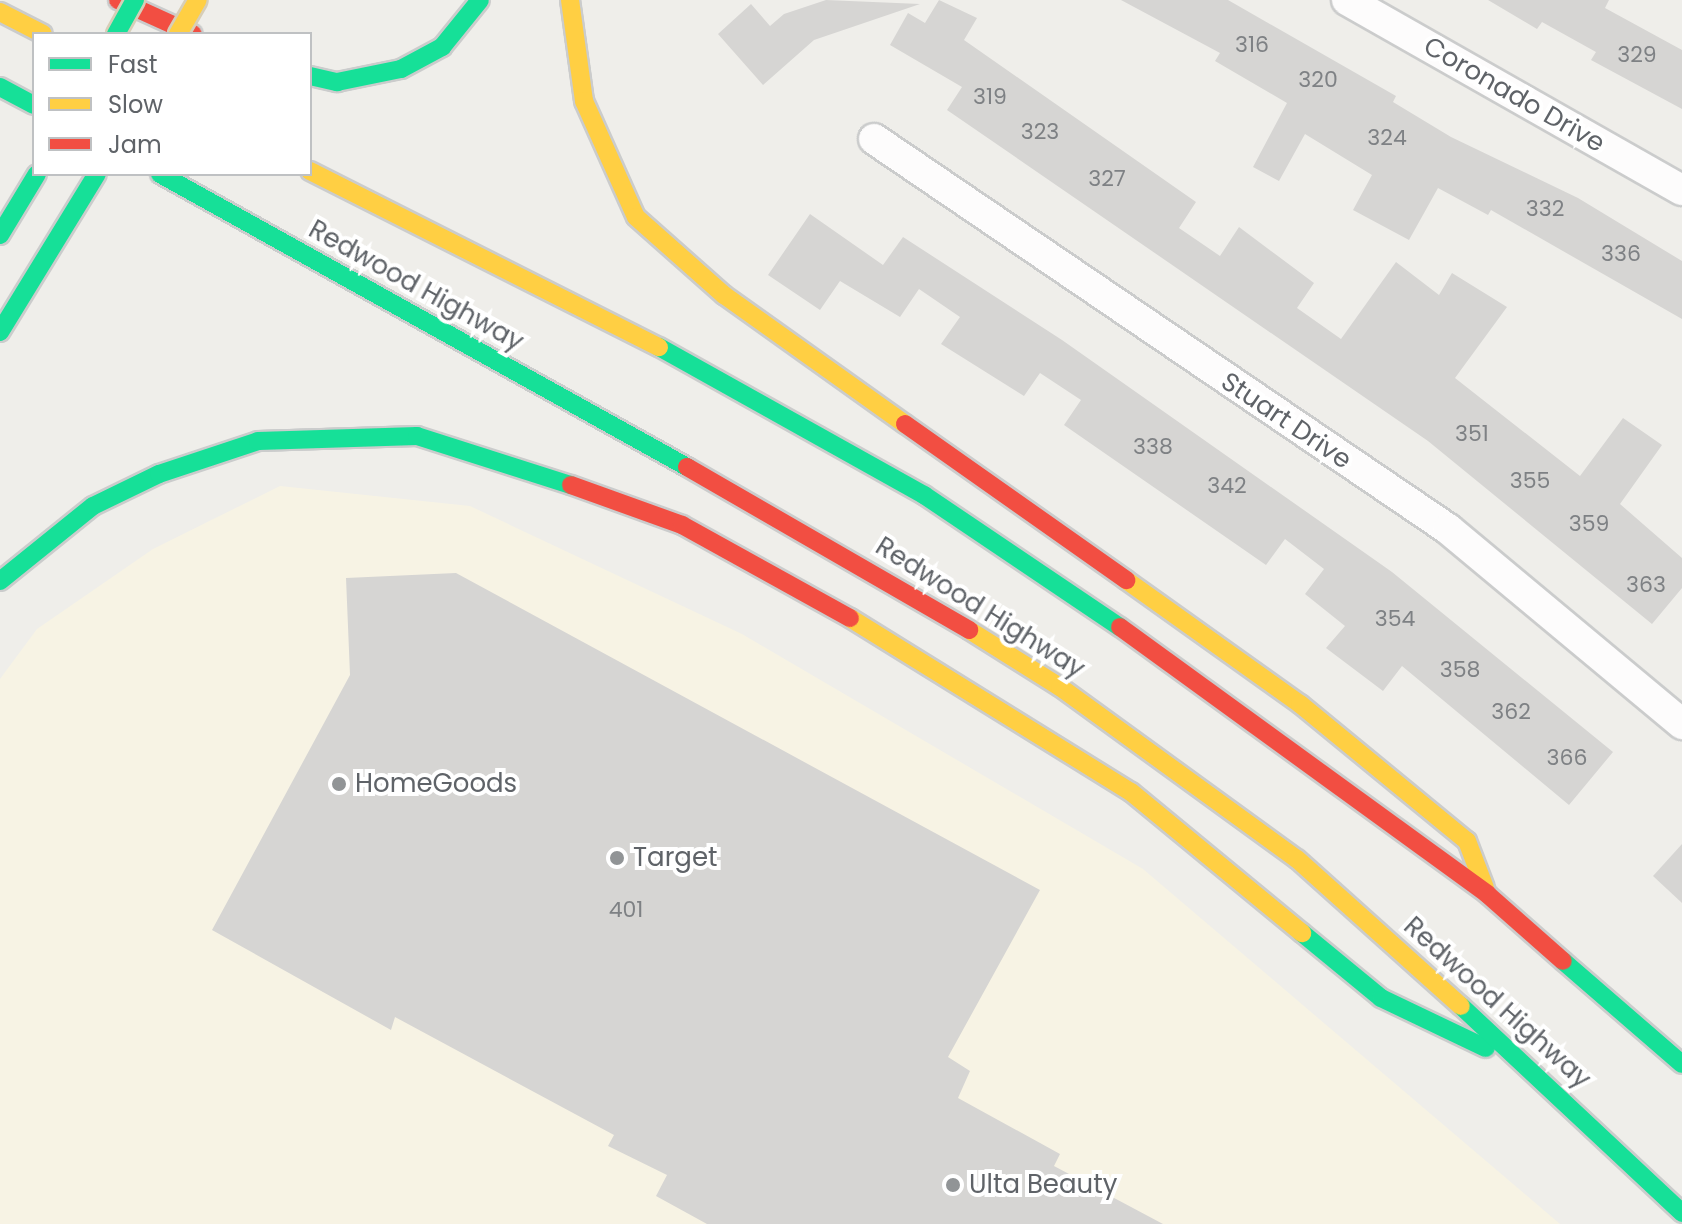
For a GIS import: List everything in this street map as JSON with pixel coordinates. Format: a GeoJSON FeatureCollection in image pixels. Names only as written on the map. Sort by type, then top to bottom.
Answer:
{"type":"FeatureCollection","features":[{"type":"Feature","properties":{"kind":"main road"},"geometry":{"type":"LineString","coordinates":[[118,0],[189,32]]}},
{"type":"Feature","properties":{"kind":"main road"},"geometry":{"type":"LineString","coordinates":[[117,32],[135,0]]}},
{"type":"Feature","properties":{"kind":"main road"},"geometry":{"type":"LineString","coordinates":[[179,32],[198,0]]}},
{"type":"Feature","properties":{"kind":"main road"},"geometry":{"type":"LineString","coordinates":[[312,76],[337,82],[401,69],[442,47],[480,0]]}},
{"type":"Feature","properties":{"kind":"main road"},"geometry":{"type":"LineString","coordinates":[[570,0],[584,101],[598,143],[636,217],[660,242],[724,295],[1300,704],[1467,841],[1487,894]]}},
{"type":"Feature","properties":{"kind":"main road"},"geometry":{"type":"LineString","coordinates":[[5,14],[39,32]]}},
{"type":"Feature","properties":{"kind":"main road"},"geometry":{"type":"LineString","coordinates":[[0,87],[32,104]]}},
{"type":"Feature","properties":{"kind":"main road","name":"Redwood Highway"},"geometry":{"type":"LineString","coordinates":[[312,172],[676,356],[924,495],[1229,701],[1487,894],[1682,1064]]}},
{"type":"Feature","properties":{"kind":"main road"},"geometry":{"type":"LineString","coordinates":[[0,235],[36,176]]}},
{"type":"Feature","properties":{"kind":"main road"},"geometry":{"type":"LineString","coordinates":[[0,332],[96,176]]}},
{"type":"Feature","properties":{"kind":"main road","name":"Redwood Highway"},"geometry":{"type":"LineString","coordinates":[[164,176],[893,582],[1060,687],[1297,859],[1531,1070],[1682,1213]]}},
{"type":"Feature","properties":{"kind":"main road"},"geometry":{"type":"LineString","coordinates":[[0,581],[93,506],[159,474],[258,441],[341,434],[417,436],[557,477],[682,525],[915,654],[1131,792],[1381,998],[1531,1070]]}},
{"type":"Feature","properties":{"kind":"street","name":"Coronado Drive"},"geometry":{"type":"LineString","coordinates":[[1347,0],[1682,190]]}},
{"type":"Feature","properties":{"kind":"street","name":"Stuart Drive"},"geometry":{"type":"LineString","coordinates":[[874,139],[1448,529],[1679,716]]}},
{"type":"Feature","properties":{"kind":"shaded area"},"geometry":{"type":"Polygon","coordinates":[[[280,486],[470,506],[742,634],[1143,869],[1560,1224],[0,1224],[0,679],[37,629],[153,549],[280,486]]]}},
{"type":"Feature","properties":{"kind":"building"},"geometry":{"type":"Polygon","coordinates":[[[826,0],[920,4],[814,40],[763,85],[718,34],[751,4],[770,26],[784,14],[826,0]]]}},
{"type":"Feature","properties":{"kind":"building"},"geometry":{"type":"Polygon","coordinates":[[[939,0],[977,18],[964,40],[1196,202],[1179,228],[1220,256],[1239,227],[1314,283],[1297,308],[1341,339],[1396,262],[1439,295],[1452,273],[1507,307],[1455,378],[1580,476],[1623,418],[1662,445],[1620,504],[1682,558],[1682,588],[1652,624],[1428,441],[947,110],[962,87],[890,45],[908,13],[925,23],[939,0]]]}},
{"type":"Feature","properties":{"kind":"building"},"geometry":{"type":"Polygon","coordinates":[[[1121,0],[1228,0],[1396,96],[1393,102],[1451,137],[1578,198],[1682,261],[1682,319],[1491,210],[1488,215],[1438,188],[1409,240],[1353,210],[1372,175],[1305,134],[1279,181],[1253,167],[1287,103],[1215,61],[1220,53],[1121,0]]]}},
{"type":"Feature","properties":{"kind":"building"},"geometry":{"type":"Polygon","coordinates":[[[1488,0],[1609,0],[1605,8],[1682,50],[1682,109],[1591,60],[1596,52],[1542,22],[1537,29],[1488,0]]]}},
{"type":"Feature","properties":{"kind":"building"},"geometry":{"type":"Polygon","coordinates":[[[810,214],[883,265],[903,237],[1062,340],[1392,572],[1613,752],[1569,805],[1402,666],[1383,691],[1326,648],[1345,626],[1305,594],[1324,569],[1285,539],[1266,565],[1064,425],[1081,400],[1040,373],[1024,396],[941,344],[960,317],[919,289],[900,317],[840,281],[820,310],[768,275],[810,214]]]}},
{"type":"Feature","properties":{"kind":"building"},"geometry":{"type":"Polygon","coordinates":[[[456,573],[1040,890],[948,1057],[970,1071],[958,1098],[1060,1154],[1054,1166],[1163,1224],[707,1224],[656,1196],[667,1175],[608,1146],[614,1135],[395,1017],[391,1030],[212,930],[350,675],[346,578],[456,573]]]}},
{"type":"Feature","properties":{"kind":"building"},"geometry":{"type":"Polygon","coordinates":[[[1682,844],[1682,903],[1653,876],[1682,844]]]}},
{"type":"Feature","properties":{"kind":"traffic: fast"},"geometry":{"type":"LineString","coordinates":[[117,32],[135,0]]}},
{"type":"Feature","properties":{"kind":"traffic: fast"},"geometry":{"type":"LineString","coordinates":[[312,76],[337,82],[401,69],[442,47],[480,0]]}},
{"type":"Feature","properties":{"kind":"traffic: fast"},"geometry":{"type":"LineString","coordinates":[[0,87],[32,104]]}},
{"type":"Feature","properties":{"kind":"traffic: fast"},"geometry":{"type":"LineString","coordinates":[[0,235],[36,176]]}},
{"type":"Feature","properties":{"kind":"traffic: fast"},"geometry":{"type":"LineString","coordinates":[[0,332],[96,176]]}},
{"type":"Feature","properties":{"kind":"traffic: fast"},"geometry":{"type":"LineString","coordinates":[[164,176],[687,467]]}},
{"type":"Feature","properties":{"kind":"traffic: fast"},"geometry":{"type":"LineString","coordinates":[[659,347],[924,495],[1120,627]]}},
{"type":"Feature","properties":{"kind":"traffic: fast"},"geometry":{"type":"LineString","coordinates":[[0,581],[93,506],[159,474],[258,441],[417,436],[571,485]]}},
{"type":"Feature","properties":{"kind":"traffic: fast"},"geometry":{"type":"LineString","coordinates":[[1302,933],[1381,998],[1486,1048]]}},
{"type":"Feature","properties":{"kind":"traffic: fast"},"geometry":{"type":"LineString","coordinates":[[1563,961],[1682,1064]]}},
{"type":"Feature","properties":{"kind":"traffic: fast"},"geometry":{"type":"LineString","coordinates":[[1461,1006],[1682,1213]]}},
{"type":"Feature","properties":{"kind":"traffic: slow"},"geometry":{"type":"LineString","coordinates":[[179,32],[198,0]]}},
{"type":"Feature","properties":{"kind":"traffic: slow"},"geometry":{"type":"LineString","coordinates":[[570,0],[584,101],[636,217],[724,295],[905,424]]}},
{"type":"Feature","properties":{"kind":"traffic: slow"},"geometry":{"type":"LineString","coordinates":[[0,12],[39,32]]}},
{"type":"Feature","properties":{"kind":"traffic: slow"},"geometry":{"type":"LineString","coordinates":[[312,172],[659,347]]}},
{"type":"Feature","properties":{"kind":"traffic: slow"},"geometry":{"type":"LineString","coordinates":[[1126,580],[1300,704],[1467,841],[1485,888]]}},
{"type":"Feature","properties":{"kind":"traffic: slow"},"geometry":{"type":"LineString","coordinates":[[850,618],[1131,792],[1302,933]]}},
{"type":"Feature","properties":{"kind":"traffic: slow"},"geometry":{"type":"LineString","coordinates":[[969,630],[1060,687],[1297,859],[1461,1006]]}},
{"type":"Feature","properties":{"kind":"traffic: jam"},"geometry":{"type":"LineString","coordinates":[[118,0],[189,32]]}},
{"type":"Feature","properties":{"kind":"traffic: jam"},"geometry":{"type":"LineString","coordinates":[[905,424],[1126,580]]}},
{"type":"Feature","properties":{"kind":"traffic: jam"},"geometry":{"type":"LineString","coordinates":[[687,467],[969,630]]}},
{"type":"Feature","properties":{"kind":"traffic: jam"},"geometry":{"type":"LineString","coordinates":[[571,485],[682,525],[850,618]]}},
{"type":"Feature","properties":{"kind":"traffic: jam"},"geometry":{"type":"LineString","coordinates":[[1120,627],[1487,894],[1563,961]]}},
{"type":"Feature","properties":{"kind":"place","name":"HomeGoods"},"geometry":{"type":"Point","coordinates":[339,784]}},
{"type":"Feature","properties":{"kind":"place","name":"Target"},"geometry":{"type":"Point","coordinates":[617,858]}},
{"type":"Feature","properties":{"kind":"place","name":"Ulta Beauty"},"geometry":{"type":"Point","coordinates":[953,1185]}}]}
